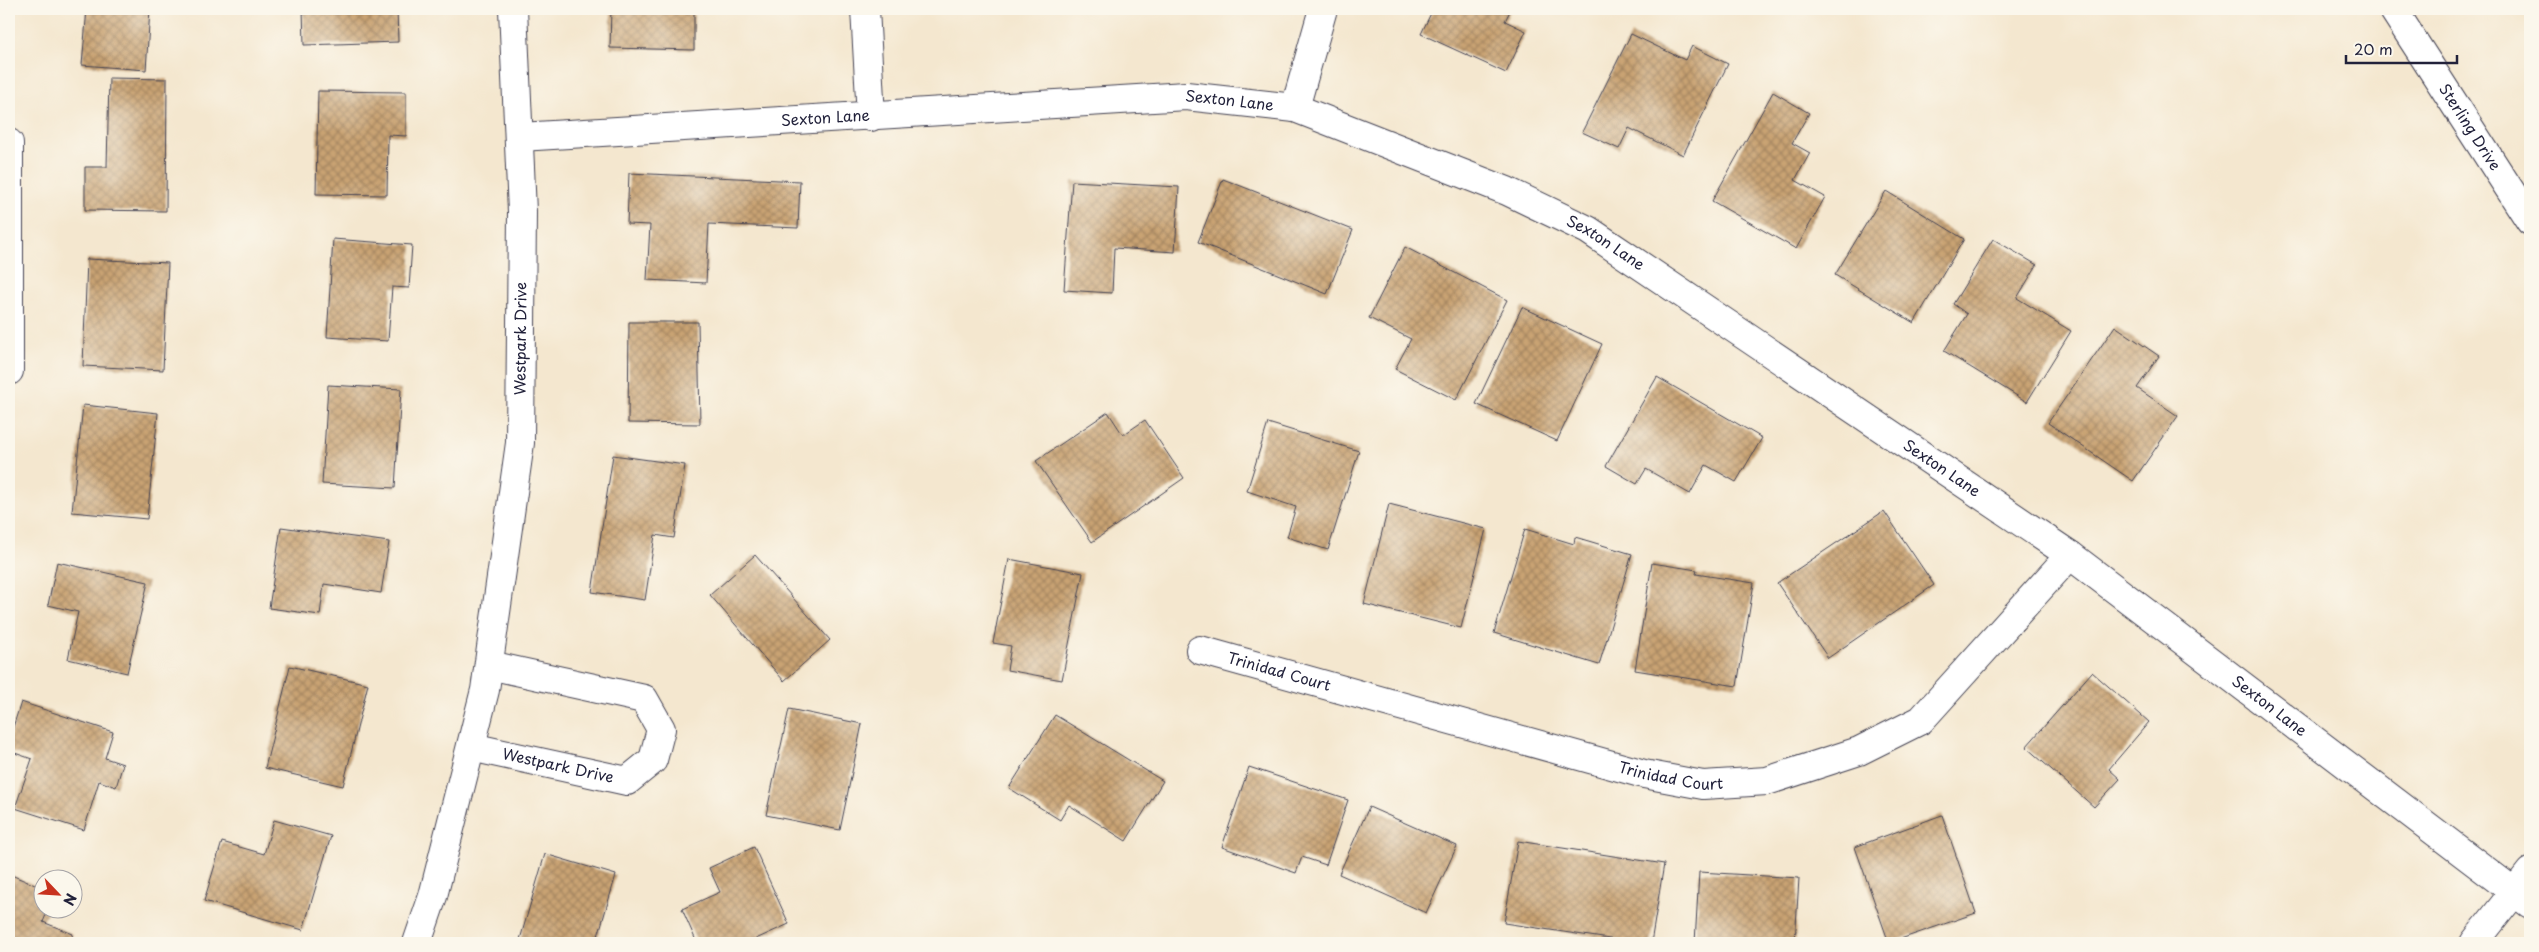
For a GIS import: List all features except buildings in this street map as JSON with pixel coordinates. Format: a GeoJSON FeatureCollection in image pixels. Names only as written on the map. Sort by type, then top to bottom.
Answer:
{"type":"FeatureCollection","features":[{"type":"Feature","properties":{"kind":"street","name":"Westpark Drive"},"geometry":{"type":"LineString","coordinates":[[417,943],[433,896],[471,747],[489,665],[520,443],[522,212],[513,9]]}},
{"type":"Feature","properties":{"kind":"street"},"geometry":{"type":"LineString","coordinates":[[865,9],[871,117]]}},
{"type":"Feature","properties":{"kind":"street"},"geometry":{"type":"LineString","coordinates":[[1295,108],[1323,9]]}},
{"type":"Feature","properties":{"kind":"street","name":"Sterling Drive"},"geometry":{"type":"LineString","coordinates":[[2393,9],[2530,221]]}},
{"type":"Feature","properties":{"kind":"street","name":"Sexton Lane"},"geometry":{"type":"LineString","coordinates":[[520,138],[1186,96],[1295,108],[1507,191],[1588,230],[2070,555],[2525,889]]}},
{"type":"Feature","properties":{"kind":"street"},"geometry":{"type":"LineString","coordinates":[[9,143],[9,371]]}},
{"type":"Feature","properties":{"kind":"street","name":"Trinidad Court"},"geometry":{"type":"LineString","coordinates":[[1200,650],[1644,774],[1703,785],[1767,781],[1859,751],[1921,720],[2070,555]]}},
{"type":"Feature","properties":{"kind":"street","name":"Westpark Drive"},"geometry":{"type":"LineString","coordinates":[[471,747],[627,781],[653,760],[659,737],[660,729],[644,698],[489,665]]}},
{"type":"Feature","properties":{"kind":"street"},"geometry":{"type":"LineString","coordinates":[[2474,943],[2525,889]]}}]}
